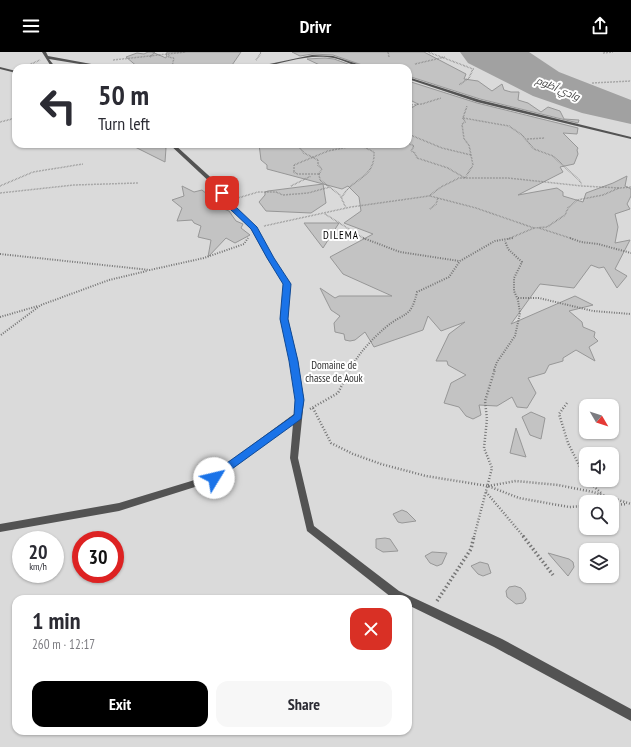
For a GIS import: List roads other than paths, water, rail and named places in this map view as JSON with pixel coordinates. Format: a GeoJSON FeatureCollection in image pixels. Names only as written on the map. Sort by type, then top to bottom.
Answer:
{"type":"FeatureCollection","features":[{"type":"Feature","properties":{"kind":"street"},"geometry":{"type":"LineString","coordinates":[[44,52],[46,58],[51,64]]}},
{"type":"Feature","properties":{"kind":"street"},"geometry":{"type":"LineString","coordinates":[[273,64],[312,56],[332,57],[355,64]]}},
{"type":"Feature","properties":{"kind":"street"},"geometry":{"type":"LineString","coordinates":[[46,58],[86,64]]}},
{"type":"Feature","properties":{"kind":"street"},"geometry":{"type":"LineString","coordinates":[[0,68],[12,71]]}},
{"type":"Feature","properties":{"kind":"street"},"geometry":{"type":"LineString","coordinates":[[412,79],[520,112],[631,138]]}},
{"type":"Feature","properties":{"kind":"street"},"geometry":{"type":"LineString","coordinates":[[176,148],[206,175],[234,209],[254,228],[270,258],[287,284],[284,319],[295,367],[300,400],[294,458],[310,528],[397,595]]}},
{"type":"Feature","properties":{"kind":"street"},"geometry":{"type":"LineString","coordinates":[[0,528],[119,507],[214,478],[298,416]]}},
{"type":"Feature","properties":{"kind":"street"},"geometry":{"type":"LineString","coordinates":[[412,602],[498,643],[631,715]]}},
{"type":"Feature","properties":{"kind":"water","name":"وادي أظوم"},"geometry":{"type":"Polygon","coordinates":[[[460,52],[529,52],[559,72],[631,100],[631,124],[582,113],[533,96],[468,63],[460,52]]]}},
{"type":"Feature","properties":{"kind":"district","name":"DILEMA"},"geometry":{"type":"Point","coordinates":[341,235]}},
{"type":"Feature","properties":{"kind":"park label","name":"Domaine de chasse de Aouk"},"geometry":{"type":"Point","coordinates":[334,371]}}]}
